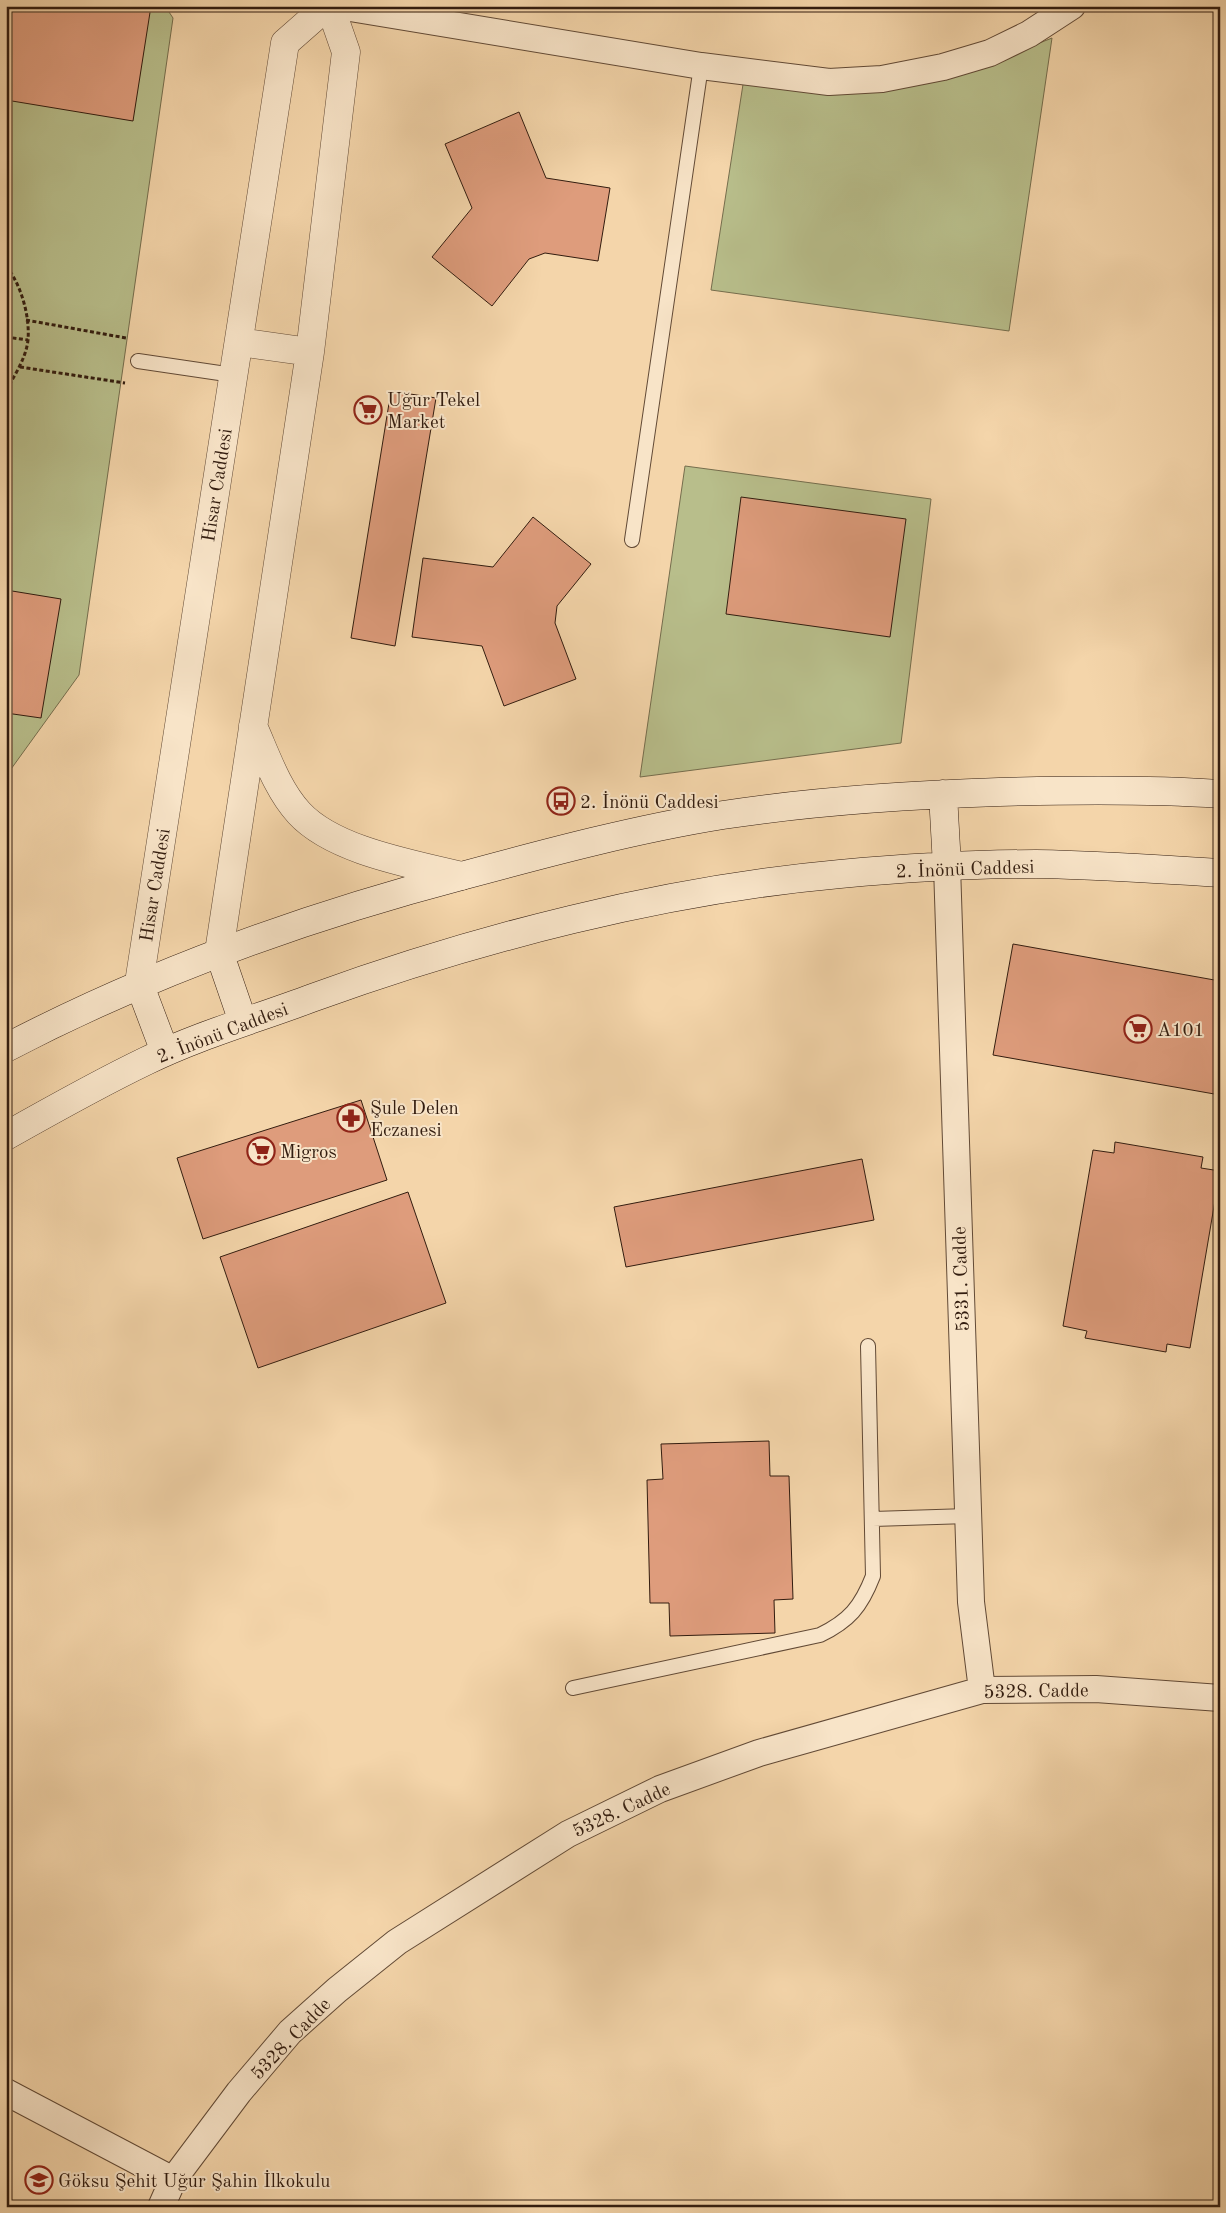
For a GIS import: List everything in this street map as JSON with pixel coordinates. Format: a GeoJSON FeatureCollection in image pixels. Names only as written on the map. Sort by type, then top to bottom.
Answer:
{"type":"FeatureCollection","features":[{"type":"Feature","properties":{"kind":"main road","name":"Hisar Caddesi"},"geometry":{"type":"LineString","coordinates":[[139,983],[285,43],[328,6],[346,52],[310,352],[219,952]]}},
{"type":"Feature","properties":{"kind":"main road"},"geometry":{"type":"LineString","coordinates":[[238,342],[310,352]]}},
{"type":"Feature","properties":{"kind":"main road"},"geometry":{"type":"LineString","coordinates":[[253,726],[280,786],[299,813],[325,833],[375,854],[461,876]]}},
{"type":"Feature","properties":{"kind":"main road"},"geometry":{"type":"LineString","coordinates":[[6,1048],[139,983],[219,952],[368,902],[613,837],[722,815],[830,802],[943,794],[1070,790],[1170,791],[1220,794]]}},
{"type":"Feature","properties":{"kind":"main road"},"geometry":{"type":"LineString","coordinates":[[943,794],[947,866]]}},
{"type":"Feature","properties":{"kind":"main road","name":"2. İnönü Caddesi"},"geometry":{"type":"LineString","coordinates":[[6,1136],[72,1098],[166,1052],[243,1022],[418,962],[521,933],[614,911],[712,891],[828,875],[947,866],[1035,864],[1220,873]]}},
{"type":"Feature","properties":{"kind":"main road"},"geometry":{"type":"LineString","coordinates":[[219,952],[243,1022]]}},
{"type":"Feature","properties":{"kind":"main road"},"geometry":{"type":"LineString","coordinates":[[139,983],[166,1052]]}},
{"type":"Feature","properties":{"kind":"street"},"geometry":{"type":"LineString","coordinates":[[338,6],[701,66],[829,82],[882,79],[943,67],[990,53],[1028,34],[1072,6]]}},
{"type":"Feature","properties":{"kind":"street","name":"5331. Cadde"},"geometry":{"type":"LineString","coordinates":[[947,866],[970,1602],[982,1690]]}},
{"type":"Feature","properties":{"kind":"street","name":"5328. Cadde"},"geometry":{"type":"LineString","coordinates":[[161,2207],[173,2180],[239,2092],[290,2032],[337,1990],[397,1942],[568,1834],[660,1789],[759,1753],[982,1690],[1096,1689],[1220,1698]]}},
{"type":"Feature","properties":{"kind":"street"},"geometry":{"type":"LineString","coordinates":[[6,2092],[173,2180]]}},
{"type":"Feature","properties":{"kind":"lane"},"geometry":{"type":"LineString","coordinates":[[632,540],[701,66]]}},
{"type":"Feature","properties":{"kind":"lane"},"geometry":{"type":"LineString","coordinates":[[138,361],[233,376]]}},
{"type":"Feature","properties":{"kind":"lane"},"geometry":{"type":"LineString","coordinates":[[573,1688],[820,1635],[838,1626],[853,1613],[865,1596],[873,1576],[868,1346]]}},
{"type":"Feature","properties":{"kind":"lane"},"geometry":{"type":"LineString","coordinates":[[873,1519],[968,1516]]}},
{"type":"Feature","properties":{"kind":"path"},"geometry":{"type":"LineString","coordinates":[[6,266],[13,274],[24,304],[28,340],[20,367],[6,390]]}},
{"type":"Feature","properties":{"kind":"path"},"geometry":{"type":"LineString","coordinates":[[26,320],[131,339]]}},
{"type":"Feature","properties":{"kind":"path"},"geometry":{"type":"LineString","coordinates":[[6,337],[28,340]]}},
{"type":"Feature","properties":{"kind":"path"},"geometry":{"type":"LineString","coordinates":[[20,367],[133,384]]}},
{"type":"Feature","properties":{"kind":"green space"},"geometry":{"type":"Polygon","coordinates":[[[6,6],[165,6],[173,18],[79,675],[6,776],[6,6]]]}},
{"type":"Feature","properties":{"kind":"green space"},"geometry":{"type":"Polygon","coordinates":[[[1052,38],[1009,331],[711,290],[744,78],[972,70],[1052,38]]]}},
{"type":"Feature","properties":{"kind":"green space"},"geometry":{"type":"Polygon","coordinates":[[[685,466],[931,499],[901,743],[640,777],[685,466]]]}},
{"type":"Feature","properties":{"kind":"building"},"geometry":{"type":"Polygon","coordinates":[[[6,6],[151,6],[133,121],[6,100],[6,6]]]}},
{"type":"Feature","properties":{"kind":"building"},"geometry":{"type":"Polygon","coordinates":[[[519,112],[546,178],[610,188],[598,261],[545,253],[529,259],[492,306],[432,257],[472,208],[445,144],[519,112]]]}},
{"type":"Feature","properties":{"kind":"building"},"geometry":{"type":"Polygon","coordinates":[[[391,391],[436,398],[395,646],[351,638],[391,391]]]}},
{"type":"Feature","properties":{"kind":"building"},"geometry":{"type":"Polygon","coordinates":[[[741,497],[906,519],[890,637],[726,614],[741,497]]]}},
{"type":"Feature","properties":{"kind":"building"},"geometry":{"type":"Polygon","coordinates":[[[533,517],[591,564],[557,606],[555,623],[576,679],[504,706],[482,646],[412,637],[423,558],[493,567],[533,517]]]}},
{"type":"Feature","properties":{"kind":"building"},"geometry":{"type":"Polygon","coordinates":[[[6,590],[61,599],[41,718],[6,713],[6,590]]]}},
{"type":"Feature","properties":{"kind":"building"},"geometry":{"type":"Polygon","coordinates":[[[1013,944],[1220,981],[1220,1095],[993,1055],[1013,944]]]}},
{"type":"Feature","properties":{"kind":"building"},"geometry":{"type":"Polygon","coordinates":[[[361,1100],[387,1180],[203,1239],[177,1158],[361,1100]]]}},
{"type":"Feature","properties":{"kind":"building"},"geometry":{"type":"Polygon","coordinates":[[[1115,1142],[1203,1157],[1201,1168],[1220,1171],[1190,1348],[1167,1344],[1166,1352],[1085,1338],[1087,1331],[1063,1326],[1093,1150],[1114,1153],[1115,1142]]]}},
{"type":"Feature","properties":{"kind":"building"},"geometry":{"type":"Polygon","coordinates":[[[862,1159],[874,1220],[626,1267],[614,1207],[862,1159]]]}},
{"type":"Feature","properties":{"kind":"building"},"geometry":{"type":"Polygon","coordinates":[[[408,1192],[446,1303],[258,1368],[220,1257],[408,1192]]]}},
{"type":"Feature","properties":{"kind":"building"},"geometry":{"type":"Polygon","coordinates":[[[769,1441],[770,1476],[789,1476],[793,1599],[774,1600],[775,1633],[670,1636],[669,1603],[650,1603],[647,1480],[663,1479],[661,1444],[769,1441]]]}},
{"type":"Feature","properties":{"kind":"place","name":"Uğur Tekel Market"},"geometry":{"type":"Point","coordinates":[368,410]}},
{"type":"Feature","properties":{"kind":"place","name":"2. İnönü Caddesi"},"geometry":{"type":"Point","coordinates":[561,801]}},
{"type":"Feature","properties":{"kind":"place","name":"A101"},"geometry":{"type":"Point","coordinates":[1138,1029]}},
{"type":"Feature","properties":{"kind":"place","name":"Şule Delen Eczanesi"},"geometry":{"type":"Point","coordinates":[351,1118]}},
{"type":"Feature","properties":{"kind":"place","name":"Migros"},"geometry":{"type":"Point","coordinates":[261,1151]}},
{"type":"Feature","properties":{"kind":"place","name":"Göksu Şehit Uğur Şahin İlkokulu"},"geometry":{"type":"Point","coordinates":[39,2180]}}]}
